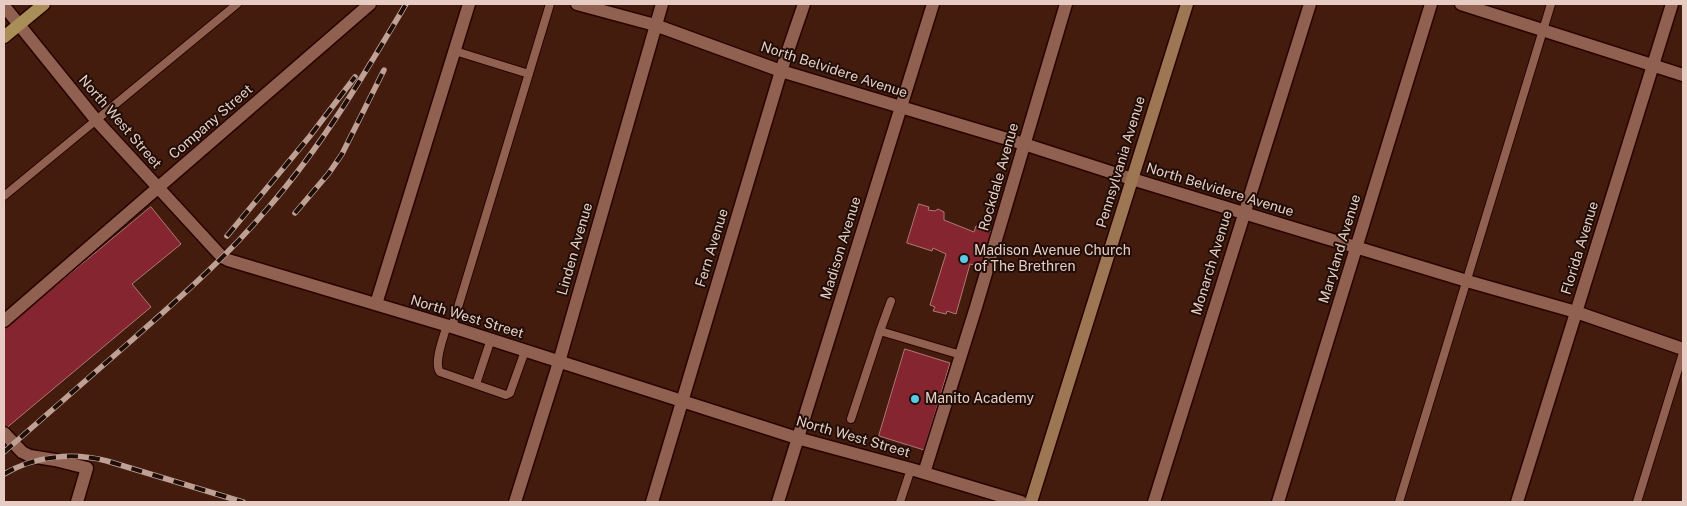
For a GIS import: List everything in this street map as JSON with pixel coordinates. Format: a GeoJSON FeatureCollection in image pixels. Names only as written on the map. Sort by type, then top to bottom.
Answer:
{"type":"FeatureCollection","features":[{"type":"Feature","properties":{"kind":"main road"},"geometry":{"type":"LineString","coordinates":[[4,37],[44,4]]}},
{"type":"Feature","properties":{"kind":"street","name":"Company Street"},"geometry":{"type":"LineString","coordinates":[[4,320],[370,4]]}},
{"type":"Feature","properties":{"kind":"street"},"geometry":{"type":"LineString","coordinates":[[376,304],[469,4]]}},
{"type":"Feature","properties":{"kind":"street","name":"North Belvidere Avenue"},"geometry":{"type":"LineString","coordinates":[[578,4],[655,25],[781,70],[1132,179],[1356,248],[1576,312],[1683,349]]}},
{"type":"Feature","properties":{"kind":"street","name":"Linden Avenue"},"geometry":{"type":"LineString","coordinates":[[516,502],[559,362],[662,4]]}},
{"type":"Feature","properties":{"kind":"street","name":"Fern Avenue"},"geometry":{"type":"LineString","coordinates":[[652,502],[781,70],[804,4]]}},
{"type":"Feature","properties":{"kind":"street","name":"Madison Avenue"},"geometry":{"type":"LineString","coordinates":[[778,502],[933,4]]}},
{"type":"Feature","properties":{"kind":"street","name":"Rockdale Avenue"},"geometry":{"type":"LineString","coordinates":[[924,473],[1066,4]]}},
{"type":"Feature","properties":{"kind":"street","name":"Pennsylvania Avenue"},"geometry":{"type":"LineString","coordinates":[[1031,502],[1187,4]]}},
{"type":"Feature","properties":{"kind":"street","name":"Monarch Avenue"},"geometry":{"type":"LineString","coordinates":[[1154,502],[1310,4]]}},
{"type":"Feature","properties":{"kind":"street","name":"Maryland Avenue"},"geometry":{"type":"LineString","coordinates":[[1278,502],[1431,4]]}},
{"type":"Feature","properties":{"kind":"street"},"geometry":{"type":"LineString","coordinates":[[1461,4],[1683,75]]}},
{"type":"Feature","properties":{"kind":"street","name":"Florida Avenue"},"geometry":{"type":"LineString","coordinates":[[1517,502],[1672,4]]}},
{"type":"Feature","properties":{"kind":"street","name":"North West Street"},"geometry":{"type":"LineString","coordinates":[[4,6],[96,120],[222,257],[228,260],[450,326],[797,438],[911,468],[1021,502]]}},
{"type":"Feature","properties":{"kind":"street"},"geometry":{"type":"LineString","coordinates":[[4,433],[22,452],[30,456],[87,468],[77,502]]}},
{"type":"Feature","properties":{"kind":"lane"},"geometry":{"type":"LineString","coordinates":[[4,196],[237,4]]}},
{"type":"Feature","properties":{"kind":"lane"},"geometry":{"type":"LineString","coordinates":[[526,351],[510,393],[506,394],[440,372],[437,369],[437,362],[450,326],[550,4]]}},
{"type":"Feature","properties":{"kind":"lane"},"geometry":{"type":"LineString","coordinates":[[1399,502],[1551,4]]}},
{"type":"Feature","properties":{"kind":"lane"},"geometry":{"type":"LineString","coordinates":[[455,51],[529,74]]}},
{"type":"Feature","properties":{"kind":"lane"},"geometry":{"type":"LineString","coordinates":[[851,418],[891,301]]}},
{"type":"Feature","properties":{"kind":"lane"},"geometry":{"type":"LineString","coordinates":[[880,331],[961,355]]}},
{"type":"Feature","properties":{"kind":"lane"},"geometry":{"type":"LineString","coordinates":[[476,384],[491,340]]}},
{"type":"Feature","properties":{"kind":"lane"},"geometry":{"type":"LineString","coordinates":[[1637,502],[1683,353]]}},
{"type":"Feature","properties":{"kind":"lane"},"geometry":{"type":"LineString","coordinates":[[900,502],[911,468]]}},
{"type":"Feature","properties":{"kind":"building","name":"Madison Avenue Church of The Brethren"},"geometry":{"type":"Polygon","coordinates":[[[919,204],[929,207],[928,210],[935,211],[938,209],[944,212],[944,220],[974,232],[976,226],[992,232],[982,267],[970,264],[956,314],[947,311],[946,314],[933,311],[935,307],[930,305],[946,254],[933,248],[932,251],[907,243],[919,204]]]}},
{"type":"Feature","properties":{"kind":"building"},"geometry":{"type":"Polygon","coordinates":[[[151,207],[181,244],[132,284],[151,307],[4,430],[4,329],[151,207]]]}},
{"type":"Feature","properties":{"kind":"building","name":"Manito Academy"},"geometry":{"type":"Polygon","coordinates":[[[905,349],[950,363],[924,450],[879,436],[905,349]]]}},
{"type":"Feature","properties":{"kind":"railway"},"geometry":{"type":"LineString","coordinates":[[4,452],[180,297],[252,227],[288,184],[324,135],[406,4]]}},
{"type":"Feature","properties":{"kind":"railway"},"geometry":{"type":"LineString","coordinates":[[295,213],[329,173],[342,154],[384,70]]}},
{"type":"Feature","properties":{"kind":"railway"},"geometry":{"type":"LineString","coordinates":[[227,236],[310,136],[355,77]]}},
{"type":"Feature","properties":{"kind":"railway"},"geometry":{"type":"LineString","coordinates":[[4,474],[28,463],[54,457],[94,458],[243,502]]}},
{"type":"Feature","properties":{"kind":"place","name":"Madison Avenue Church of The Brethren"},"geometry":{"type":"Point","coordinates":[964,259]}},
{"type":"Feature","properties":{"kind":"place","name":"Manito Academy"},"geometry":{"type":"Point","coordinates":[915,399]}}]}
